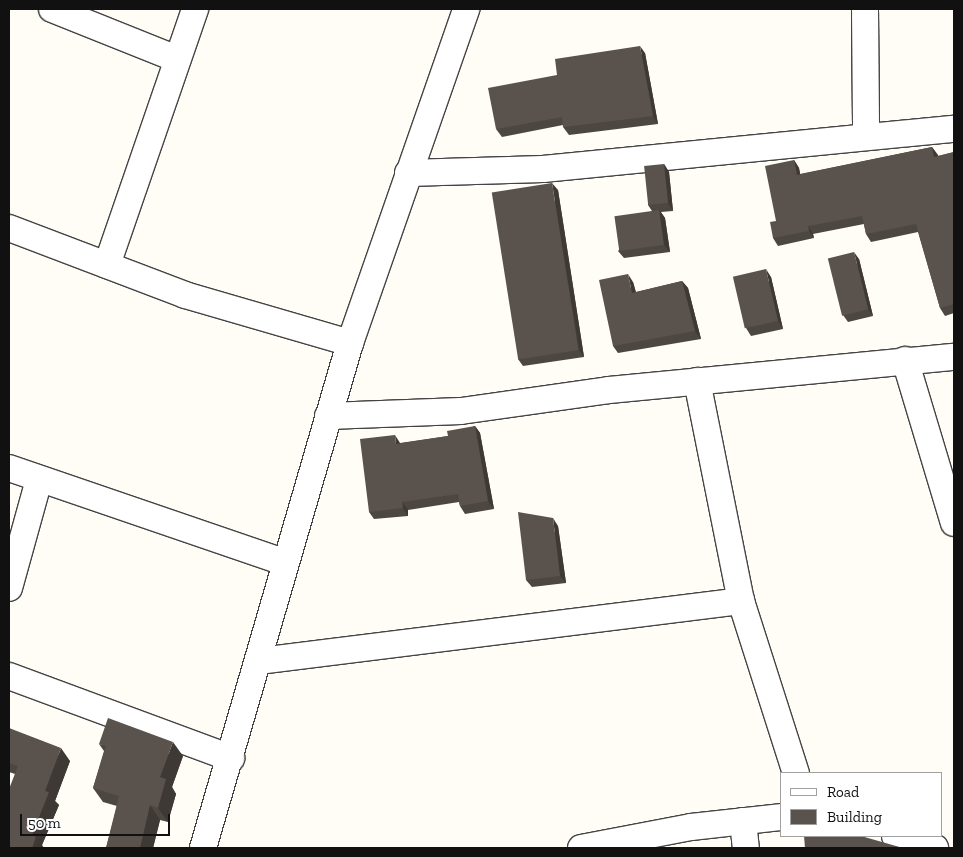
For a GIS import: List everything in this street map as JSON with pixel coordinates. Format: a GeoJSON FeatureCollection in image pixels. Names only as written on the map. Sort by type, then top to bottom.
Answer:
{"type":"FeatureCollection","features":[{"type":"Feature","properties":{"kind":"street"},"geometry":{"type":"LineString","coordinates":[[52,9],[177,59]]}},
{"type":"Feature","properties":{"kind":"street"},"geometry":{"type":"LineString","coordinates":[[107,265],[195,9]]}},
{"type":"Feature","properties":{"kind":"street"},"geometry":{"type":"LineString","coordinates":[[203,848],[259,662],[284,562],[350,343],[466,9]]}},
{"type":"Feature","properties":{"kind":"street"},"geometry":{"type":"LineString","coordinates":[[865,9],[866,135]]}},
{"type":"Feature","properties":{"kind":"street"},"geometry":{"type":"LineString","coordinates":[[408,173],[553,168],[734,152],[866,135],[954,129]]}},
{"type":"Feature","properties":{"kind":"street"},"geometry":{"type":"LineString","coordinates":[[9,228],[185,294],[350,343]]}},
{"type":"Feature","properties":{"kind":"street"},"geometry":{"type":"LineString","coordinates":[[328,416],[461,411],[697,381],[904,360],[954,357]]}},
{"type":"Feature","properties":{"kind":"street"},"geometry":{"type":"LineString","coordinates":[[904,360],[954,523]]}},
{"type":"Feature","properties":{"kind":"street"},"geometry":{"type":"LineString","coordinates":[[697,381],[741,601],[796,772]]}},
{"type":"Feature","properties":{"kind":"street"},"geometry":{"type":"LineString","coordinates":[[9,468],[39,480],[284,562]]}},
{"type":"Feature","properties":{"kind":"street"},"geometry":{"type":"LineString","coordinates":[[9,588],[39,480]]}},
{"type":"Feature","properties":{"kind":"street"},"geometry":{"type":"LineString","coordinates":[[259,662],[741,601]]}},
{"type":"Feature","properties":{"kind":"street"},"geometry":{"type":"LineString","coordinates":[[9,676],[231,758]]}},
{"type":"Feature","properties":{"kind":"street"},"geometry":{"type":"LineString","coordinates":[[581,848],[691,826],[780,817]]}},
{"type":"Feature","properties":{"kind":"street"},"geometry":{"type":"LineString","coordinates":[[743,821],[746,848]]}},
{"type":"Feature","properties":{"kind":"street"},"geometry":{"type":"LineString","coordinates":[[898,837],[935,848]]}},
{"type":"Feature","properties":{"kind":"building"},"geometry":{"type":"Polygon","coordinates":[[[640,46],[653,116],[563,127],[562,117],[496,129],[488,88],[557,75],[555,59],[640,46]]]}},
{"type":"Feature","properties":{"kind":"building"},"geometry":{"type":"Polygon","coordinates":[[[932,147],[934,157],[954,152],[954,304],[940,308],[916,224],[866,234],[862,216],[808,226],[809,231],[773,238],[770,222],[776,221],[765,166],[794,160],[797,175],[932,147]]]}},
{"type":"Feature","properties":{"kind":"building"},"geometry":{"type":"Polygon","coordinates":[[[664,164],[668,203],[648,205],[644,166],[664,164]]]}},
{"type":"Feature","properties":{"kind":"building"},"geometry":{"type":"Polygon","coordinates":[[[552,183],[578,350],[518,359],[492,193],[552,183]]]}},
{"type":"Feature","properties":{"kind":"building"},"geometry":{"type":"Polygon","coordinates":[[[659,210],[664,245],[619,251],[614,216],[659,210]]]}},
{"type":"Feature","properties":{"kind":"building"},"geometry":{"type":"Polygon","coordinates":[[[854,252],[868,309],[842,316],[828,259],[854,252]]]}},
{"type":"Feature","properties":{"kind":"building"},"geometry":{"type":"Polygon","coordinates":[[[766,269],[778,321],[745,328],[733,277],[766,269]]]}},
{"type":"Feature","properties":{"kind":"building"},"geometry":{"type":"Polygon","coordinates":[[[628,274],[632,293],[682,281],[695,331],[613,346],[599,280],[628,274]]]}},
{"type":"Feature","properties":{"kind":"building"},"geometry":{"type":"Polygon","coordinates":[[[475,426],[488,501],[460,506],[458,494],[402,502],[403,508],[369,512],[360,439],[395,435],[396,444],[448,436],[447,431],[475,426]]]}},
{"type":"Feature","properties":{"kind":"building"},"geometry":{"type":"Polygon","coordinates":[[[518,512],[553,518],[560,576],[526,580],[518,512]]]}},
{"type":"Feature","properties":{"kind":"building"},"geometry":{"type":"Polygon","coordinates":[[[108,718],[173,742],[160,777],[166,779],[158,808],[150,805],[140,848],[106,848],[119,796],[93,788],[106,746],[99,744],[108,718]]]}},
{"type":"Feature","properties":{"kind":"building"},"geometry":{"type":"Polygon","coordinates":[[[9,728],[61,748],[45,791],[49,792],[32,835],[36,837],[32,848],[9,848],[9,789],[18,766],[9,763],[9,728]]]}},
{"type":"Feature","properties":{"kind":"building"},"geometry":{"type":"Polygon","coordinates":[[[804,837],[864,837],[903,848],[805,848],[804,837]]]}}]}
